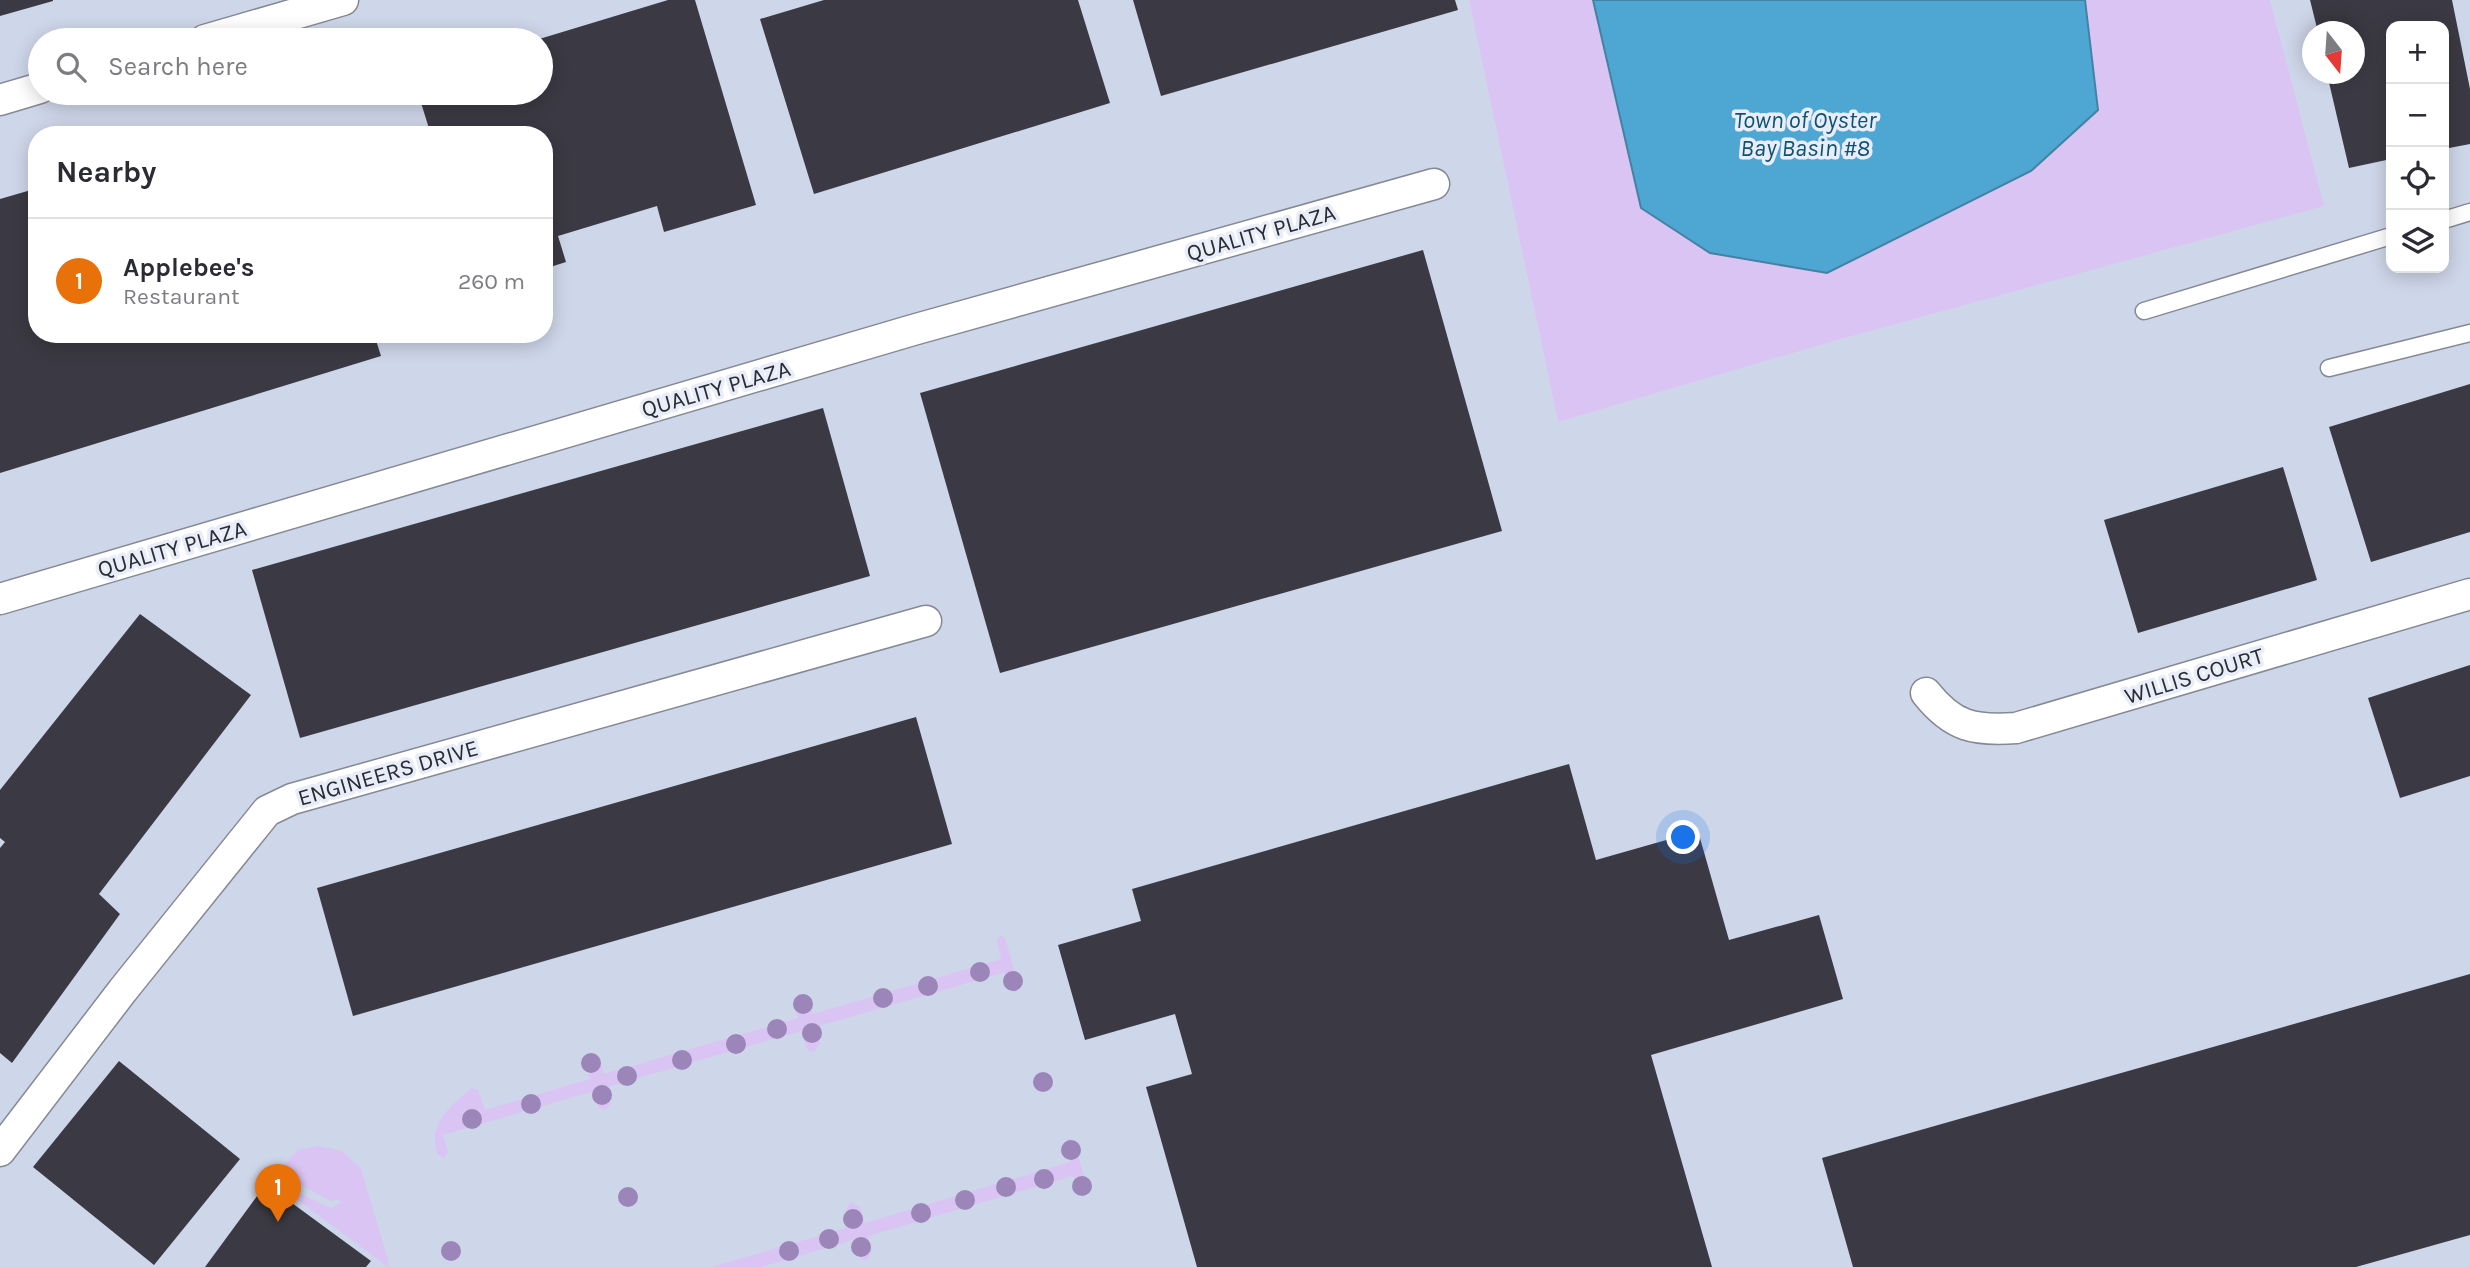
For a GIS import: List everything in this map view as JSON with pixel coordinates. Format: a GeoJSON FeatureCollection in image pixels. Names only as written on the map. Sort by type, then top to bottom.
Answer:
{"type":"FeatureCollection","features":[{"type":"Feature","properties":{"kind":"street"},"geometry":{"type":"LineString","coordinates":[[246,28],[343,0]]}},
{"type":"Feature","properties":{"kind":"street"},"geometry":{"type":"LineString","coordinates":[[0,100],[28,92]]}},
{"type":"Feature","properties":{"kind":"street","name":"QUALITY PLAZA"},"geometry":{"type":"LineString","coordinates":[[0,599],[913,330],[1434,184]]}},
{"type":"Feature","properties":{"kind":"street","name":"WILLIS COURT"},"geometry":{"type":"LineString","coordinates":[[1926,693],[1950,718],[1970,727],[2016,728],[2470,594]]}},
{"type":"Feature","properties":{"kind":"street","name":"ENGINEERS DRIVE"},"geometry":{"type":"LineString","coordinates":[[0,1151],[123,990],[267,811],[305,796],[926,621]]}},
{"type":"Feature","properties":{"kind":"lane"},"geometry":{"type":"LineString","coordinates":[[2449,218],[2470,212]]}},
{"type":"Feature","properties":{"kind":"lane"},"geometry":{"type":"LineString","coordinates":[[2144,311],[2386,238]]}},
{"type":"Feature","properties":{"kind":"lane"},"geometry":{"type":"LineString","coordinates":[[2329,368],[2470,333]]}},
{"type":"Feature","properties":{"kind":"shaded area"},"geometry":{"type":"Polygon","coordinates":[[[0,0],[1469,0],[1558,422],[1834,341],[2323,206],[2270,0],[2470,0],[2470,1267],[0,1267],[0,0]]]}},
{"type":"Feature","properties":{"kind":"shaded area"},"geometry":{"type":"Polygon","coordinates":[[[1469,0],[2270,0],[2324,206],[1834,341],[1558,422],[1469,0]]]}},
{"type":"Feature","properties":{"kind":"shaded area"},"geometry":{"type":"Polygon","coordinates":[[[1000,935],[1005,938],[1019,987],[1016,993],[1010,990],[1005,972],[816,1027],[820,1043],[815,1051],[810,1052],[806,1047],[801,1031],[607,1087],[611,1104],[606,1110],[599,1108],[594,1091],[443,1135],[448,1152],[444,1158],[437,1154],[435,1137],[439,1123],[448,1109],[472,1088],[478,1090],[485,1110],[590,1079],[585,1062],[591,1055],[599,1058],[604,1074],[798,1018],[794,1001],[799,993],[807,996],[813,1014],[1001,959],[997,940],[1000,935]]]}},
{"type":"Feature","properties":{"kind":"shaded area"},"geometry":{"type":"Polygon","coordinates":[[[1068,1138],[1074,1141],[1088,1190],[1084,1197],[1079,1194],[1073,1176],[868,1236],[872,1252],[867,1260],[862,1260],[853,1240],[761,1267],[711,1267],[850,1227],[846,1210],[851,1202],[859,1206],[865,1223],[1070,1162],[1065,1144],[1068,1138]]]}},
{"type":"Feature","properties":{"kind":"shaded area"},"geometry":{"type":"Polygon","coordinates":[[[318,1146],[342,1151],[361,1169],[388,1267],[271,1180],[330,1208],[340,1203],[339,1199],[331,1201],[277,1172],[298,1150],[318,1146]]]}},
{"type":"Feature","properties":{"kind":"water","name":"Town of Oyster Bay Basin #8"},"geometry":{"type":"Polygon","coordinates":[[[1593,0],[2085,0],[2098,110],[2031,171],[1827,273],[1710,253],[1641,208],[1593,0]]]}},
{"type":"Feature","properties":{"kind":"building"},"geometry":{"type":"Polygon","coordinates":[[[0,0],[53,0],[53,1],[0,16],[0,0]]]}},
{"type":"Feature","properties":{"kind":"building"},"geometry":{"type":"Polygon","coordinates":[[[668,0],[695,0],[756,205],[664,232],[657,206],[558,236],[566,262],[553,266],[553,126],[428,126],[422,105],[553,105],[553,35],[668,0]]]}},
{"type":"Feature","properties":{"kind":"building"},"geometry":{"type":"Polygon","coordinates":[[[824,0],[1078,0],[1110,103],[814,194],[760,19],[824,0]]]}},
{"type":"Feature","properties":{"kind":"building"},"geometry":{"type":"Polygon","coordinates":[[[1133,0],[1455,0],[1458,10],[1161,96],[1133,0]]]}},
{"type":"Feature","properties":{"kind":"building"},"geometry":{"type":"Polygon","coordinates":[[[2310,0],[2452,0],[2470,89],[2470,144],[2449,148],[2449,21],[2386,21],[2386,160],[2349,168],[2329,84],[2365,84],[2365,21],[2315,21],[2310,0]]]}},
{"type":"Feature","properties":{"kind":"building"},"geometry":{"type":"Polygon","coordinates":[[[28,191],[28,343],[377,343],[381,356],[0,473],[0,199],[28,191]]]}},
{"type":"Feature","properties":{"kind":"building"},"geometry":{"type":"Polygon","coordinates":[[[1423,250],[1502,531],[1000,673],[920,393],[1423,250]]]}},
{"type":"Feature","properties":{"kind":"building"},"geometry":{"type":"Polygon","coordinates":[[[2470,384],[2470,532],[2371,562],[2329,427],[2470,384]]]}},
{"type":"Feature","properties":{"kind":"building"},"geometry":{"type":"Polygon","coordinates":[[[823,408],[870,576],[300,738],[252,570],[823,408]]]}},
{"type":"Feature","properties":{"kind":"building"},"geometry":{"type":"Polygon","coordinates":[[[2283,467],[2317,580],[2138,633],[2104,520],[2283,467]]]}},
{"type":"Feature","properties":{"kind":"building"},"geometry":{"type":"Polygon","coordinates":[[[140,614],[251,695],[99,894],[120,914],[12,1063],[0,1053],[0,848],[5,842],[0,838],[0,790],[140,614]]]}},
{"type":"Feature","properties":{"kind":"building"},"geometry":{"type":"Polygon","coordinates":[[[2470,665],[2470,776],[2400,798],[2368,698],[2470,665]]]}},
{"type":"Feature","properties":{"kind":"building"},"geometry":{"type":"Polygon","coordinates":[[[916,717],[952,844],[353,1016],[317,888],[916,717]]]}},
{"type":"Feature","properties":{"kind":"building"},"geometry":{"type":"Polygon","coordinates":[[[1569,764],[1596,860],[1698,831],[1729,940],[1819,915],[1843,999],[1651,1055],[1712,1267],[1197,1267],[1146,1087],[1192,1074],[1175,1014],[1085,1040],[1058,945],[1141,921],[1132,889],[1569,764]]]}},
{"type":"Feature","properties":{"kind":"building"},"geometry":{"type":"Polygon","coordinates":[[[2470,974],[2470,1235],[2356,1267],[1853,1267],[1822,1158],[2470,974]]]}},
{"type":"Feature","properties":{"kind":"building"},"geometry":{"type":"Polygon","coordinates":[[[119,1061],[240,1159],[154,1265],[33,1167],[119,1061]]]}},
{"type":"Feature","properties":{"kind":"building"},"geometry":{"type":"Polygon","coordinates":[[[266,1184],[371,1261],[366,1267],[205,1267],[266,1184]]]}},
{"type":"Feature","properties":{"kind":"place","name":"Applebee's"},"geometry":{"type":"Point","coordinates":[278,1222]}}]}
